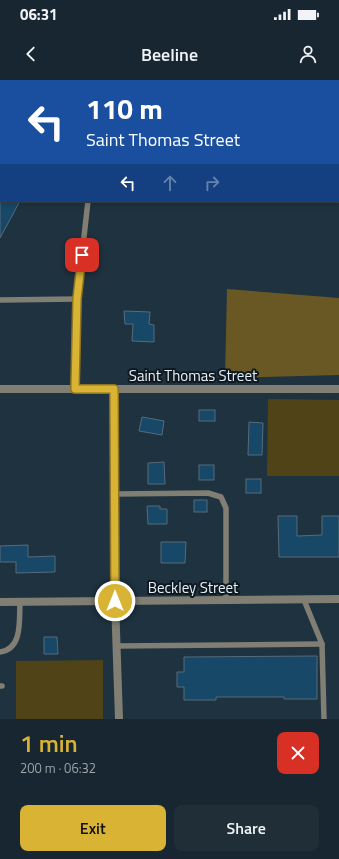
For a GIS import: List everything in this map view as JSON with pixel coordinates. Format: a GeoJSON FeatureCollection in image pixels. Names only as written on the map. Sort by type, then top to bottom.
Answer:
{"type":"FeatureCollection","features":[{"type":"Feature","properties":{"kind":"street","name":"Saint Thomas Street"},"geometry":{"type":"LineString","coordinates":[[0,389],[339,389]]}},
{"type":"Feature","properties":{"kind":"street"},"geometry":{"type":"LineString","coordinates":[[114,389],[116,494],[115,601],[118,719]]}},
{"type":"Feature","properties":{"kind":"street","name":"Beckley Street"},"geometry":{"type":"LineString","coordinates":[[0,602],[339,599]]}},
{"type":"Feature","properties":{"kind":"lane"},"geometry":{"type":"LineString","coordinates":[[75,389],[77,299],[88,202]]}},
{"type":"Feature","properties":{"kind":"lane"},"geometry":{"type":"LineString","coordinates":[[0,300],[77,299]]}},
{"type":"Feature","properties":{"kind":"lane"},"geometry":{"type":"LineString","coordinates":[[116,494],[208,493],[221,497],[226,508],[226,600]]}},
{"type":"Feature","properties":{"kind":"lane"},"geometry":{"type":"LineString","coordinates":[[304,600],[322,644],[324,719]]}},
{"type":"Feature","properties":{"kind":"lane"},"geometry":{"type":"LineString","coordinates":[[0,652],[12,649],[16,642],[20,602]]}},
{"type":"Feature","properties":{"kind":"lane"},"geometry":{"type":"LineString","coordinates":[[116,646],[322,644]]}},
{"type":"Feature","properties":{"kind":"shaded area"},"geometry":{"type":"Polygon","coordinates":[[[227,289],[339,298],[339,375],[225,378],[227,289]]]}},
{"type":"Feature","properties":{"kind":"shaded area"},"geometry":{"type":"Polygon","coordinates":[[[268,399],[339,400],[339,476],[267,476],[268,399]]]}},
{"type":"Feature","properties":{"kind":"shaded area"},"geometry":{"type":"Polygon","coordinates":[[[103,660],[103,719],[16,719],[16,661],[103,660]]]}},
{"type":"Feature","properties":{"kind":"building"},"geometry":{"type":"Polygon","coordinates":[[[0,202],[19,202],[0,238],[0,202]]]}},
{"type":"Feature","properties":{"kind":"building"},"geometry":{"type":"Polygon","coordinates":[[[124,311],[150,312],[149,324],[154,325],[154,342],[132,341],[133,324],[125,324],[124,311]]]}},
{"type":"Feature","properties":{"kind":"building"},"geometry":{"type":"Polygon","coordinates":[[[199,410],[215,410],[215,421],[199,421],[199,410]]]}},
{"type":"Feature","properties":{"kind":"building"},"geometry":{"type":"Polygon","coordinates":[[[142,417],[164,421],[162,435],[139,431],[142,417]]]}},
{"type":"Feature","properties":{"kind":"building"},"geometry":{"type":"Polygon","coordinates":[[[249,422],[263,423],[262,455],[248,455],[249,422]]]}},
{"type":"Feature","properties":{"kind":"building"},"geometry":{"type":"Polygon","coordinates":[[[164,462],[165,484],[148,484],[148,463],[164,462]]]}},
{"type":"Feature","properties":{"kind":"building"},"geometry":{"type":"Polygon","coordinates":[[[199,465],[214,465],[214,480],[199,480],[199,465]]]}},
{"type":"Feature","properties":{"kind":"building"},"geometry":{"type":"Polygon","coordinates":[[[246,479],[261,479],[261,493],[246,493],[246,479]]]}},
{"type":"Feature","properties":{"kind":"building"},"geometry":{"type":"Polygon","coordinates":[[[194,500],[207,500],[207,512],[194,512],[194,500]]]}},
{"type":"Feature","properties":{"kind":"building"},"geometry":{"type":"Polygon","coordinates":[[[147,506],[160,506],[160,509],[167,509],[167,524],[148,524],[147,506]]]}},
{"type":"Feature","properties":{"kind":"building"},"geometry":{"type":"Polygon","coordinates":[[[278,516],[297,516],[297,536],[322,535],[322,516],[339,516],[339,557],[279,557],[278,516]]]}},
{"type":"Feature","properties":{"kind":"building"},"geometry":{"type":"Polygon","coordinates":[[[161,542],[186,542],[185,563],[161,563],[161,542]]]}},
{"type":"Feature","properties":{"kind":"building"},"geometry":{"type":"Polygon","coordinates":[[[28,545],[28,557],[55,556],[55,572],[16,573],[16,562],[0,562],[0,546],[28,545]]]}},
{"type":"Feature","properties":{"kind":"building"},"geometry":{"type":"Polygon","coordinates":[[[44,637],[57,637],[58,654],[44,654],[44,637]]]}},
{"type":"Feature","properties":{"kind":"building"},"geometry":{"type":"Polygon","coordinates":[[[317,656],[317,699],[284,699],[284,697],[216,697],[216,700],[184,700],[184,687],[177,687],[177,672],[184,672],[184,657],[317,656]]]}},
{"type":"Feature","properties":{"kind":"route"},"geometry":{"type":"LineString","coordinates":[[82,255],[77,299],[75,389],[114,389],[116,494],[115,601]]}}]}
